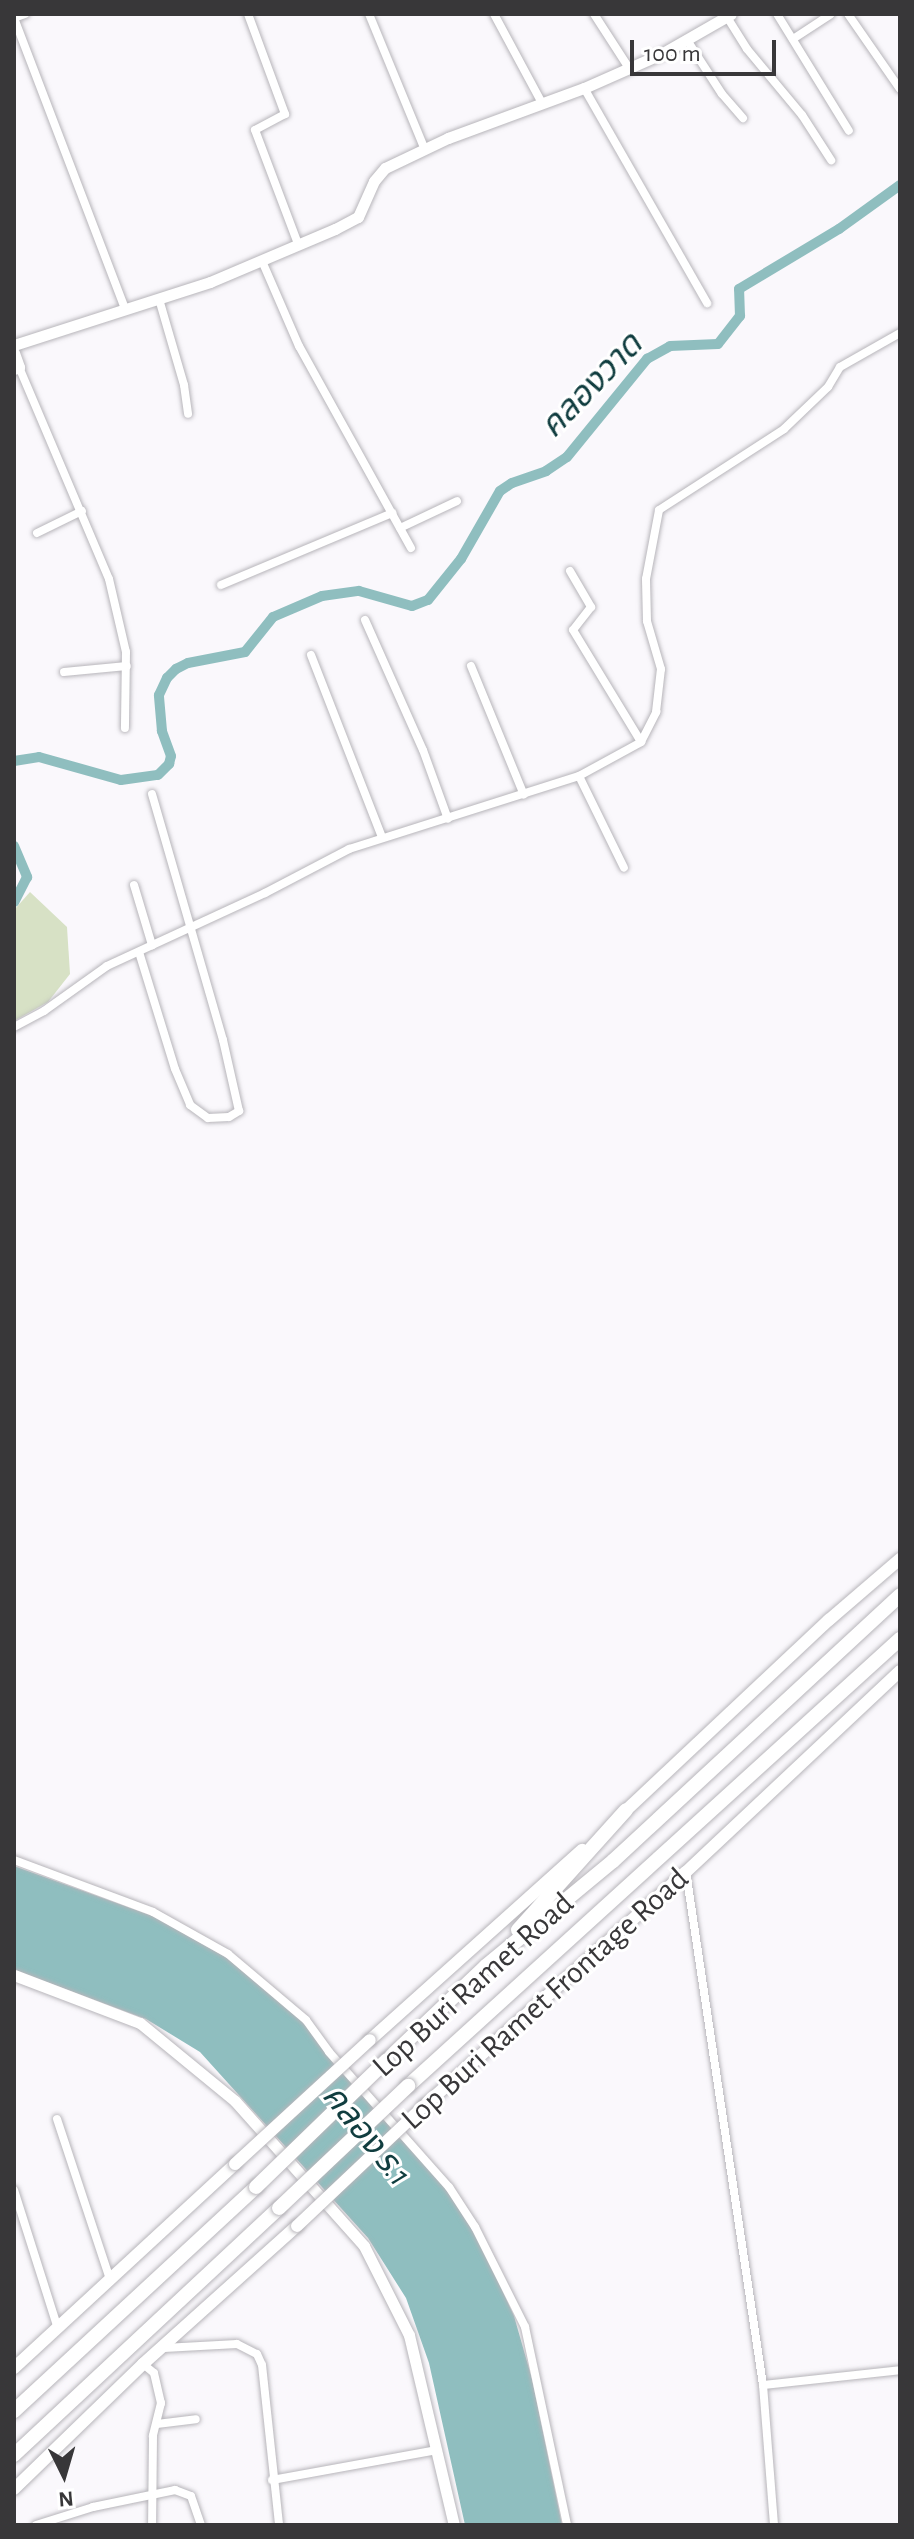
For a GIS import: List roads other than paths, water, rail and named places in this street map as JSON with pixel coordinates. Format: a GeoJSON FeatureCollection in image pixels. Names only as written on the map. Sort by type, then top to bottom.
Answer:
{"type":"FeatureCollection","features":[{"type":"Feature","properties":{"kind":"main road"},"geometry":{"type":"LineString","coordinates":[[14,2368],[370,2040],[626,1810],[829,1620],[900,1559]]}},
{"type":"Feature","properties":{"kind":"main road","name":"Lop Buri Ramet Road"},"geometry":{"type":"LineString","coordinates":[[14,2411],[256,2187],[486,1966],[613,1861],[900,1595]]}},
{"type":"Feature","properties":{"kind":"main road","name":"Lop Buri Ramet Road"},"geometry":{"type":"LineString","coordinates":[[14,2455],[408,2086],[900,1639]]}},
{"type":"Feature","properties":{"kind":"main road","name":"Lop Buri Ramet Frontage Road"},"geometry":{"type":"LineString","coordinates":[[14,2489],[143,2364],[297,2226],[424,2106],[686,1872],[900,1671]]}},
{"type":"Feature","properties":{"kind":"main road"},"geometry":{"type":"LineString","coordinates":[[486,1966],[626,1810]]}},
{"type":"Feature","properties":{"kind":"main road"},"geometry":{"type":"LineString","coordinates":[[613,1861],[632,1884]]}},
{"type":"Feature","properties":{"kind":"street"},"geometry":{"type":"LineString","coordinates":[[25,14],[14,18],[125,309]]}},
{"type":"Feature","properties":{"kind":"street"},"geometry":{"type":"LineString","coordinates":[[248,14],[285,114],[255,130],[298,244]]}},
{"type":"Feature","properties":{"kind":"street"},"geometry":{"type":"LineString","coordinates":[[369,14],[425,150]]}},
{"type":"Feature","properties":{"kind":"street"},"geometry":{"type":"LineString","coordinates":[[494,14],[542,103]]}},
{"type":"Feature","properties":{"kind":"street"},"geometry":{"type":"LineString","coordinates":[[594,14],[629,68]]}},
{"type":"Feature","properties":{"kind":"street"},"geometry":{"type":"LineString","coordinates":[[777,14],[849,131]]}},
{"type":"Feature","properties":{"kind":"street"},"geometry":{"type":"LineString","coordinates":[[793,39],[831,14]]}},
{"type":"Feature","properties":{"kind":"street"},"geometry":{"type":"LineString","coordinates":[[848,14],[900,89]]}},
{"type":"Feature","properties":{"kind":"street"},"geometry":{"type":"LineString","coordinates":[[14,345],[159,299],[262,261],[358,217],[374,181],[385,168],[629,68],[687,40],[729,15],[747,49],[802,115],[831,160]]}},
{"type":"Feature","properties":{"kind":"street"},"geometry":{"type":"LineString","coordinates":[[687,40],[722,94],[743,118]]}},
{"type":"Feature","properties":{"kind":"street"},"geometry":{"type":"LineString","coordinates":[[584,88],[707,303]]}},
{"type":"Feature","properties":{"kind":"street"},"geometry":{"type":"LineString","coordinates":[[262,261],[299,346],[411,548]]}},
{"type":"Feature","properties":{"kind":"street"},"geometry":{"type":"LineString","coordinates":[[159,299],[188,414]]}},
{"type":"Feature","properties":{"kind":"street"},"geometry":{"type":"LineString","coordinates":[[14,1027],[44,1011],[107,966],[349,849],[579,776],[641,742],[656,712],[661,669],[647,621],[646,579],[659,510],[784,429],[828,387],[840,367],[900,333]]}},
{"type":"Feature","properties":{"kind":"street"},"geometry":{"type":"LineString","coordinates":[[14,353],[17,368],[82,511],[109,579],[127,666],[125,728]]}},
{"type":"Feature","properties":{"kind":"street"},"geometry":{"type":"LineString","coordinates":[[400,528],[457,501]]}},
{"type":"Feature","properties":{"kind":"street"},"geometry":{"type":"LineString","coordinates":[[37,533],[82,511]]}},
{"type":"Feature","properties":{"kind":"street"},"geometry":{"type":"LineString","coordinates":[[221,585],[392,513]]}},
{"type":"Feature","properties":{"kind":"street"},"geometry":{"type":"LineString","coordinates":[[570,571],[591,607],[573,630],[641,742]]}},
{"type":"Feature","properties":{"kind":"street"},"geometry":{"type":"LineString","coordinates":[[365,620],[423,750],[448,819]]}},
{"type":"Feature","properties":{"kind":"street"},"geometry":{"type":"LineString","coordinates":[[311,655],[382,837]]}},
{"type":"Feature","properties":{"kind":"street"},"geometry":{"type":"LineString","coordinates":[[64,672],[127,666]]}},
{"type":"Feature","properties":{"kind":"street"},"geometry":{"type":"LineString","coordinates":[[471,666],[524,795]]}},
{"type":"Feature","properties":{"kind":"street"},"geometry":{"type":"LineString","coordinates":[[579,776],[624,868]]}},
{"type":"Feature","properties":{"kind":"street"},"geometry":{"type":"LineString","coordinates":[[139,952],[160,1025],[190,1105],[208,1118],[229,1117],[239,1111],[223,1040],[152,794]]}},
{"type":"Feature","properties":{"kind":"street"},"geometry":{"type":"LineString","coordinates":[[134,885],[152,945]]}},
{"type":"Feature","properties":{"kind":"street"},"geometry":{"type":"LineString","coordinates":[[14,1860],[153,1912],[228,1954],[306,2020],[329,2052],[449,2187],[475,2227],[525,2327],[567,2525]]}},
{"type":"Feature","properties":{"kind":"street"},"geometry":{"type":"LineString","coordinates":[[686,1872],[763,2385],[774,2525]]}},
{"type":"Feature","properties":{"kind":"street"},"geometry":{"type":"LineString","coordinates":[[14,1975],[140,2023],[235,2101],[364,2246],[409,2335],[454,2525]]}},
{"type":"Feature","properties":{"kind":"street"},"geometry":{"type":"LineString","coordinates":[[57,2119],[110,2279]]}},
{"type":"Feature","properties":{"kind":"street"},"geometry":{"type":"LineString","coordinates":[[14,2190],[58,2329]]}},
{"type":"Feature","properties":{"kind":"street"},"geometry":{"type":"LineString","coordinates":[[164,2348],[237,2344],[257,2354],[262,2365],[279,2525]]}},
{"type":"Feature","properties":{"kind":"street"},"geometry":{"type":"LineString","coordinates":[[143,2364],[154,2373],[160,2392],[153,2436],[152,2525]]}},
{"type":"Feature","properties":{"kind":"street"},"geometry":{"type":"LineString","coordinates":[[763,2385],[900,2370]]}},
{"type":"Feature","properties":{"kind":"street"},"geometry":{"type":"LineString","coordinates":[[157,2424],[196,2419]]}},
{"type":"Feature","properties":{"kind":"street"},"geometry":{"type":"LineString","coordinates":[[272,2480],[437,2450]]}},
{"type":"Feature","properties":{"kind":"street"},"geometry":{"type":"LineString","coordinates":[[36,2525],[93,2507],[175,2490],[191,2496],[201,2525]]}},
{"type":"Feature","properties":{"kind":"water","name":"คลอง ร.1"},"geometry":{"type":"Polygon","coordinates":[[[14,1866],[155,1917],[227,1958],[300,2019],[447,2189],[473,2227],[514,2316],[532,2379],[562,2525],[465,2525],[429,2363],[406,2298],[368,2238],[200,2052],[146,2019],[14,1970],[14,1866]]]}},
{"type":"Feature","properties":{"kind":"waterway","name":"คลองวาด"},"geometry":{"type":"LineString","coordinates":[[14,761],[39,757],[121,780],[158,775],[169,764],[171,756],[162,731],[159,695],[167,678],[176,669],[188,663],[245,652],[273,617],[322,596],[359,591],[412,606],[428,600],[461,559],[500,491],[512,483],[546,471],[567,457],[647,359],[670,346],[718,344],[740,316],[739,289],[839,229],[900,185]]}},
{"type":"Feature","properties":{"kind":"waterway","name":"คลองวาด"},"geometry":{"type":"LineString","coordinates":[[14,846],[27,877],[14,902]]}}]}
